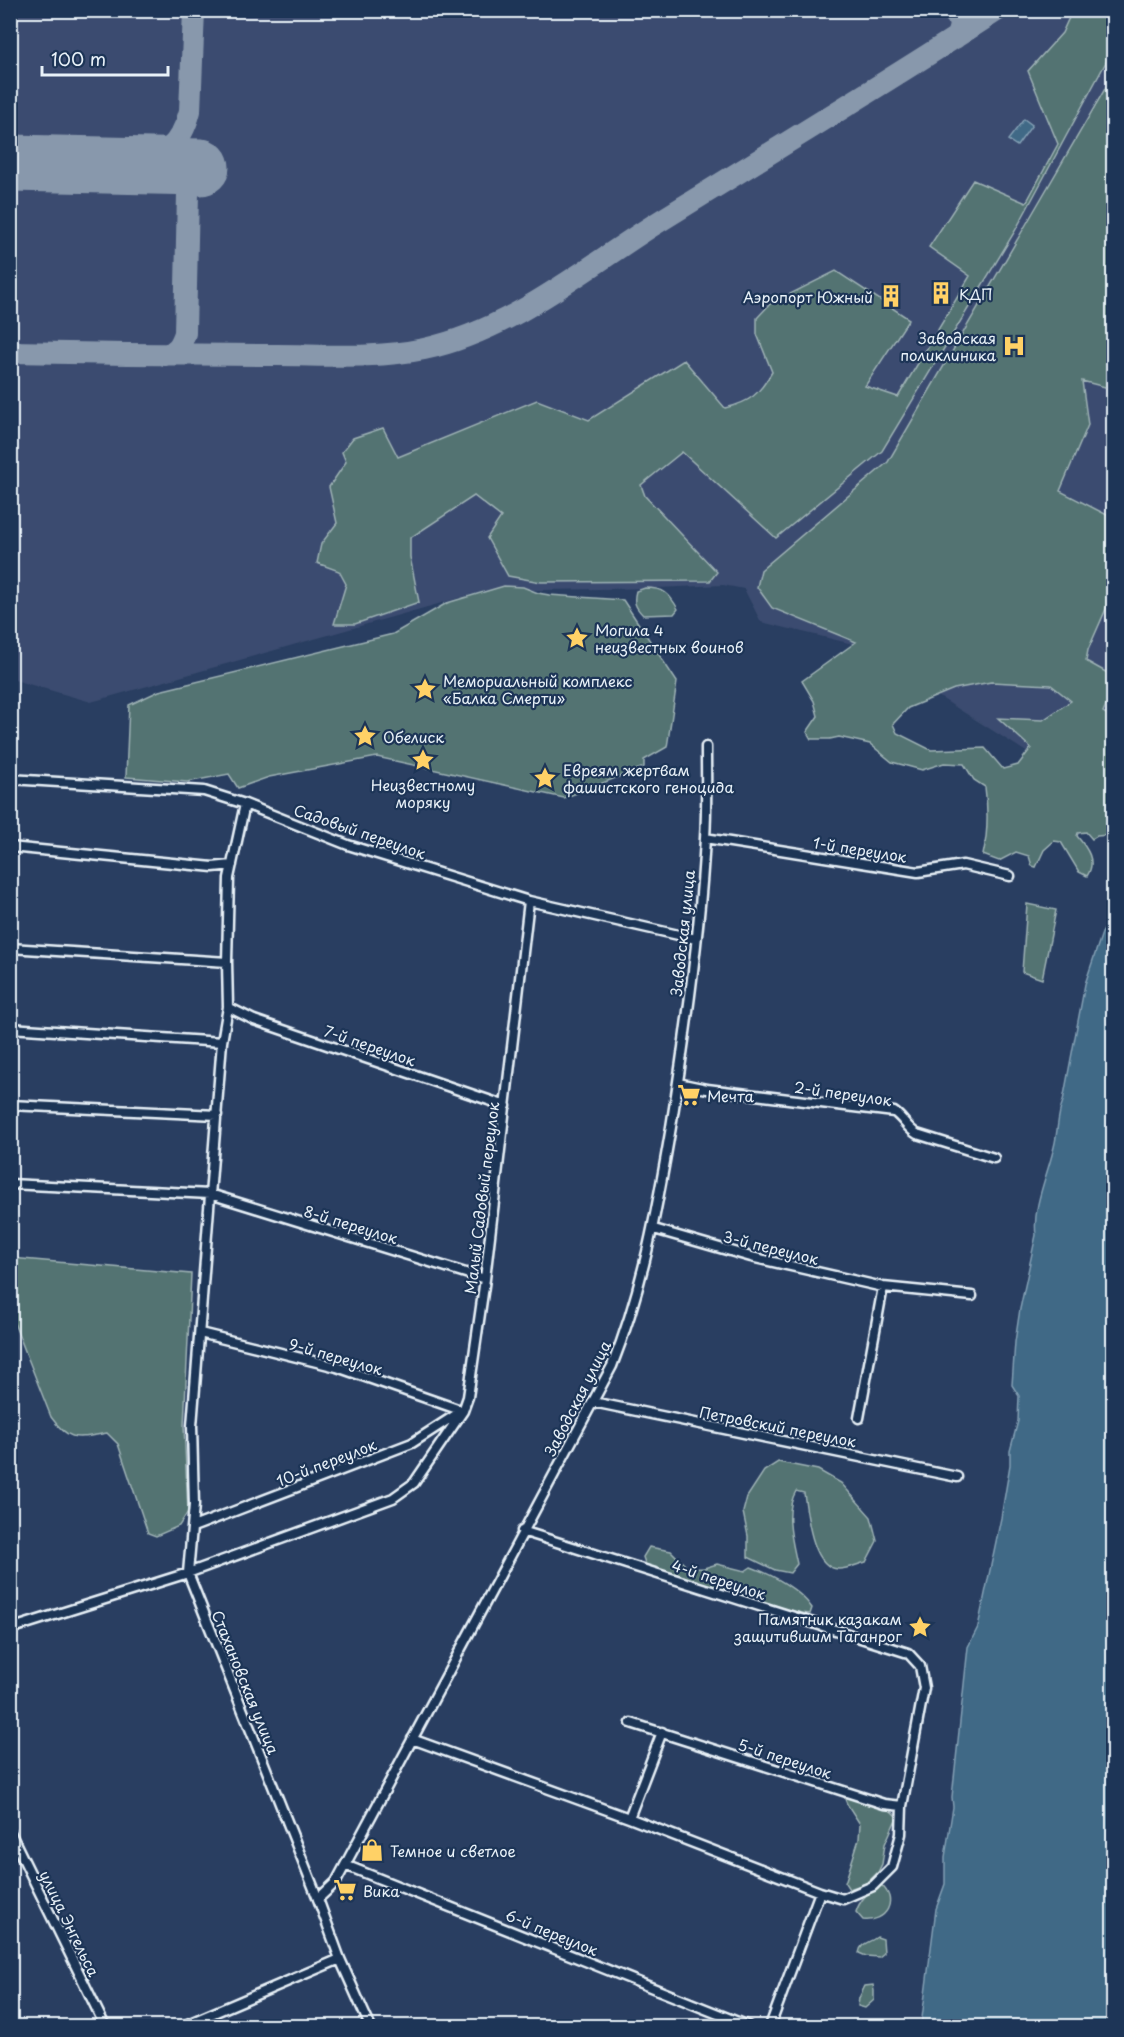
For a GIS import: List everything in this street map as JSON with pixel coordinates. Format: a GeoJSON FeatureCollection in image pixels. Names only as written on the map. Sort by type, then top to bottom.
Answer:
{"type":"FeatureCollection","features":[{"type":"Feature","properties":{"kind":"street","name":"Заводская улица"},"geometry":{"type":"LineString","coordinates":[[318,1899],[336,1882],[593,1402],[622,1341],[654,1229],[678,1083],[696,939],[705,838],[706,747]]}},
{"type":"Feature","properties":{"kind":"street","name":"Садовый переулок"},"geometry":{"type":"LineString","coordinates":[[10,779],[204,791],[245,804],[348,845],[529,901],[696,939]]}},
{"type":"Feature","properties":{"kind":"street"},"geometry":{"type":"LineString","coordinates":[[10,1629],[188,1573],[192,1527],[192,1426],[222,1042],[228,1007],[226,962],[229,878],[245,804]]}},
{"type":"Feature","properties":{"kind":"street","name":"1-й переулок"},"geometry":{"type":"LineString","coordinates":[[705,838],[918,872],[963,865],[1010,876]]}},
{"type":"Feature","properties":{"kind":"street"},"geometry":{"type":"LineString","coordinates":[[10,847],[213,867],[232,865]]}},
{"type":"Feature","properties":{"kind":"street","name":"Малый Садовый переулок"},"geometry":{"type":"LineString","coordinates":[[188,1573],[393,1498],[414,1484],[463,1411],[468,1397],[485,1279],[529,901]]}},
{"type":"Feature","properties":{"kind":"street"},"geometry":{"type":"LineString","coordinates":[[10,948],[226,962]]}},
{"type":"Feature","properties":{"kind":"street","name":"7-й переулок"},"geometry":{"type":"LineString","coordinates":[[228,1007],[254,1020],[506,1106]]}},
{"type":"Feature","properties":{"kind":"street"},"geometry":{"type":"LineString","coordinates":[[10,1028],[222,1042]]}},
{"type":"Feature","properties":{"kind":"street","name":"2-й переулок"},"geometry":{"type":"LineString","coordinates":[[678,1083],[707,1089],[894,1112],[900,1116],[910,1130],[917,1134],[994,1158]]}},
{"type":"Feature","properties":{"kind":"street"},"geometry":{"type":"LineString","coordinates":[[10,1105],[217,1115]]}},
{"type":"Feature","properties":{"kind":"street","name":"8-й переулок"},"geometry":{"type":"LineString","coordinates":[[10,1184],[210,1194],[485,1279]]}},
{"type":"Feature","properties":{"kind":"street","name":"3-й переулок"},"geometry":{"type":"LineString","coordinates":[[654,1229],[751,1257],[883,1287],[972,1296]]}},
{"type":"Feature","properties":{"kind":"street"},"geometry":{"type":"LineString","coordinates":[[859,1418],[883,1287]]}},
{"type":"Feature","properties":{"kind":"street","name":"9-й переулок"},"geometry":{"type":"LineString","coordinates":[[200,1333],[337,1367],[463,1411]]}},
{"type":"Feature","properties":{"kind":"street","name":"Петровский переулок"},"geometry":{"type":"LineString","coordinates":[[593,1402],[957,1477]]}},
{"type":"Feature","properties":{"kind":"street","name":"10-й переулок"},"geometry":{"type":"LineString","coordinates":[[192,1527],[412,1443],[463,1411]]}},
{"type":"Feature","properties":{"kind":"street","name":"4-й переулок"},"geometry":{"type":"LineString","coordinates":[[522,1531],[908,1653],[920,1666],[924,1688],[902,1806]]}},
{"type":"Feature","properties":{"kind":"street","name":"Стахановская улица"},"geometry":{"type":"LineString","coordinates":[[188,1573],[340,1959],[370,2026]]}},
{"type":"Feature","properties":{"kind":"street","name":"5-й переулок"},"geometry":{"type":"LineString","coordinates":[[631,1723],[875,1801],[902,1806]]}},
{"type":"Feature","properties":{"kind":"street"},"geometry":{"type":"LineString","coordinates":[[629,1818],[662,1732]]}},
{"type":"Feature","properties":{"kind":"street"},"geometry":{"type":"LineString","coordinates":[[412,1739],[843,1899],[873,1886],[892,1867],[901,1834],[902,1806]]}},
{"type":"Feature","properties":{"kind":"street","name":"улица Энгельса"},"geometry":{"type":"LineString","coordinates":[[10,1832],[105,2026]]}},
{"type":"Feature","properties":{"kind":"street","name":"6-й переулок"},"geometry":{"type":"LineString","coordinates":[[345,1865],[748,2026]]}},
{"type":"Feature","properties":{"kind":"street"},"geometry":{"type":"LineString","coordinates":[[770,2026],[820,1892]]}},
{"type":"Feature","properties":{"kind":"street"},"geometry":{"type":"LineString","coordinates":[[183,2026],[340,1959]]}},
{"type":"Feature","properties":{"kind":"shaded area"},"geometry":{"type":"Polygon","coordinates":[[[10,11],[1113,11],[1112,839],[1028,753],[857,645],[761,622],[744,589],[723,585],[484,591],[91,702],[11,679],[10,11]]]}},
{"type":"Feature","properties":{"kind":"shaded area"},"geometry":{"type":"Polygon","coordinates":[[[1024,119],[1032,125],[1017,146],[1008,140],[1024,119]]]}},
{"type":"Feature","properties":{"kind":"shaded area"},"geometry":{"type":"Polygon","coordinates":[[[1113,919],[1113,2026],[921,2026],[936,1909],[945,1884],[945,1857],[953,1807],[952,1797],[968,1647],[978,1627],[1001,1518],[1010,1465],[1010,1451],[1018,1421],[1019,1396],[1012,1385],[1015,1342],[1036,1235],[1036,1214],[1055,1141],[1085,984],[1102,933],[1113,919]]]}},
{"type":"Feature","properties":{"kind":"green space"},"geometry":{"type":"Polygon","coordinates":[[[1072,11],[1098,11],[1113,19],[1113,49],[1015,231],[882,451],[776,538],[682,452],[641,485],[645,496],[717,572],[710,581],[541,582],[508,576],[487,538],[501,517],[474,496],[410,538],[410,557],[419,602],[355,624],[334,624],[346,584],[339,571],[317,563],[321,544],[337,523],[329,487],[346,462],[342,452],[353,438],[383,428],[398,457],[537,400],[589,420],[684,360],[725,408],[734,406],[753,396],[772,372],[757,334],[757,318],[770,304],[836,271],[909,319],[865,386],[898,397],[970,276],[929,247],[973,180],[1026,203],[1058,144],[1028,71],[1062,33],[1072,11]]]}},
{"type":"Feature","properties":{"kind":"green space"},"geometry":{"type":"Polygon","coordinates":[[[1113,75],[1113,389],[1082,381],[1088,425],[1060,491],[1113,518],[1113,593],[1088,650],[1086,661],[1113,676],[1113,690],[1103,712],[1113,718],[1115,781],[1108,814],[1111,831],[1108,835],[1092,839],[1086,832],[1078,833],[1077,836],[1090,855],[1091,865],[1087,876],[1079,872],[1061,842],[1054,841],[1044,850],[1036,867],[1032,866],[1029,856],[1016,852],[999,861],[983,855],[987,821],[985,787],[974,780],[964,764],[944,763],[922,770],[892,762],[870,744],[839,737],[811,739],[807,732],[818,716],[814,701],[802,681],[856,642],[772,608],[757,587],[761,570],[888,462],[1113,75]],[[991,682],[954,689],[908,708],[893,724],[897,733],[931,750],[985,748],[1003,769],[1018,765],[1031,748],[998,718],[1043,720],[1071,701],[1051,685],[991,682]]]}},
{"type":"Feature","properties":{"kind":"green space","name":"Мемориальный комплекс «Балка Смерти»"},"geometry":{"type":"Polygon","coordinates":[[[504,586],[523,587],[549,595],[623,600],[677,682],[667,747],[644,760],[644,767],[564,798],[377,757],[269,777],[238,788],[229,774],[187,782],[126,777],[129,705],[159,691],[393,634],[447,603],[504,586]]]}},
{"type":"Feature","properties":{"kind":"green space"},"geometry":{"type":"Polygon","coordinates":[[[645,588],[665,592],[678,609],[674,614],[643,615],[636,607],[635,598],[636,591],[645,588]]]}},
{"type":"Feature","properties":{"kind":"green space"},"geometry":{"type":"Polygon","coordinates":[[[1027,904],[1056,910],[1042,979],[1022,972],[1027,904]]]}},
{"type":"Feature","properties":{"kind":"green space"},"geometry":{"type":"Polygon","coordinates":[[[11,1258],[191,1274],[184,1426],[188,1512],[179,1526],[156,1536],[148,1533],[118,1444],[107,1433],[81,1437],[69,1435],[51,1417],[11,1315],[11,1258]]]}},
{"type":"Feature","properties":{"kind":"green space"},"geometry":{"type":"Polygon","coordinates":[[[778,1462],[818,1470],[841,1483],[871,1517],[877,1541],[866,1562],[839,1569],[830,1567],[823,1560],[809,1526],[804,1493],[796,1491],[792,1499],[790,1517],[791,1536],[797,1564],[790,1573],[775,1570],[748,1557],[748,1536],[743,1512],[747,1497],[764,1471],[778,1462]]]}},
{"type":"Feature","properties":{"kind":"green space"},"geometry":{"type":"Polygon","coordinates":[[[649,1547],[671,1551],[689,1569],[717,1564],[745,1571],[751,1567],[759,1570],[785,1583],[807,1601],[812,1608],[810,1614],[794,1612],[742,1597],[680,1575],[646,1566],[643,1557],[649,1547]]]}},
{"type":"Feature","properties":{"kind":"green space"},"geometry":{"type":"Polygon","coordinates":[[[843,1794],[884,1804],[897,1817],[885,1844],[882,1864],[878,1872],[867,1883],[849,1889],[845,1883],[859,1839],[860,1824],[843,1794]]]}},
{"type":"Feature","properties":{"kind":"green space"},"geometry":{"type":"Polygon","coordinates":[[[880,1884],[889,1897],[888,1909],[878,1918],[863,1920],[856,1912],[858,1907],[865,1896],[880,1884]]]}},
{"type":"Feature","properties":{"kind":"green space"},"geometry":{"type":"Polygon","coordinates":[[[877,1937],[883,1939],[884,1953],[879,1957],[859,1953],[863,1945],[877,1937]]]}},
{"type":"Feature","properties":{"kind":"green space"},"geometry":{"type":"Polygon","coordinates":[[[873,1985],[874,2000],[865,2008],[858,2006],[865,1986],[873,1985]]]}},
{"type":"Feature","properties":{"kind":"taxiway"},"geometry":{"type":"LineString","coordinates":[[128,165],[161,155],[176,142],[186,123],[190,111],[194,10]]}},
{"type":"Feature","properties":{"kind":"taxiway"},"geometry":{"type":"LineString","coordinates":[[951,10],[959,24],[959,31],[955,38]]}},
{"type":"Feature","properties":{"kind":"taxiway"},"geometry":{"type":"LineString","coordinates":[[10,352],[332,356],[406,352],[455,340],[485,329],[543,298],[652,226],[998,10]]}},
{"type":"Feature","properties":{"kind":"taxiway"},"geometry":{"type":"LineString","coordinates":[[163,166],[182,175],[188,193],[185,333],[178,347],[165,355]]}},
{"type":"Feature","properties":{"kind":"runway"},"geometry":{"type":"LineString","coordinates":[[10,163],[201,167]]}},
{"type":"Feature","properties":{"kind":"place","name":"КДП"},"geometry":{"type":"Point","coordinates":[941,293]}},
{"type":"Feature","properties":{"kind":"place","name":"Аэропорт Южный"},"geometry":{"type":"Point","coordinates":[891,296]}},
{"type":"Feature","properties":{"kind":"place","name":"Заводская поликлиника"},"geometry":{"type":"Point","coordinates":[1014,346]}},
{"type":"Feature","properties":{"kind":"place","name":"Могила 4 неизвестных воинов"},"geometry":{"type":"Point","coordinates":[577,638]}},
{"type":"Feature","properties":{"kind":"place","name":"Мемориальный комплекс «Балка Смерти»"},"geometry":{"type":"Point","coordinates":[425,689]}},
{"type":"Feature","properties":{"kind":"place","name":"Обелиск"},"geometry":{"type":"Point","coordinates":[365,736]}},
{"type":"Feature","properties":{"kind":"place","name":"Неизвестному моряку"},"geometry":{"type":"Point","coordinates":[423,760]}},
{"type":"Feature","properties":{"kind":"place","name":"Евреям жертвам фашистского геноцида"},"geometry":{"type":"Point","coordinates":[545,778]}},
{"type":"Feature","properties":{"kind":"place","name":"Мечта"},"geometry":{"type":"Point","coordinates":[689,1095]}},
{"type":"Feature","properties":{"kind":"place","name":"Памятник казакам защитившим Таганрог"},"geometry":{"type":"Point","coordinates":[920,1627]}},
{"type":"Feature","properties":{"kind":"place","name":"Темное и светлое"},"geometry":{"type":"Point","coordinates":[372,1850]}},
{"type":"Feature","properties":{"kind":"place","name":"Вика"},"geometry":{"type":"Point","coordinates":[345,1890]}}]}
